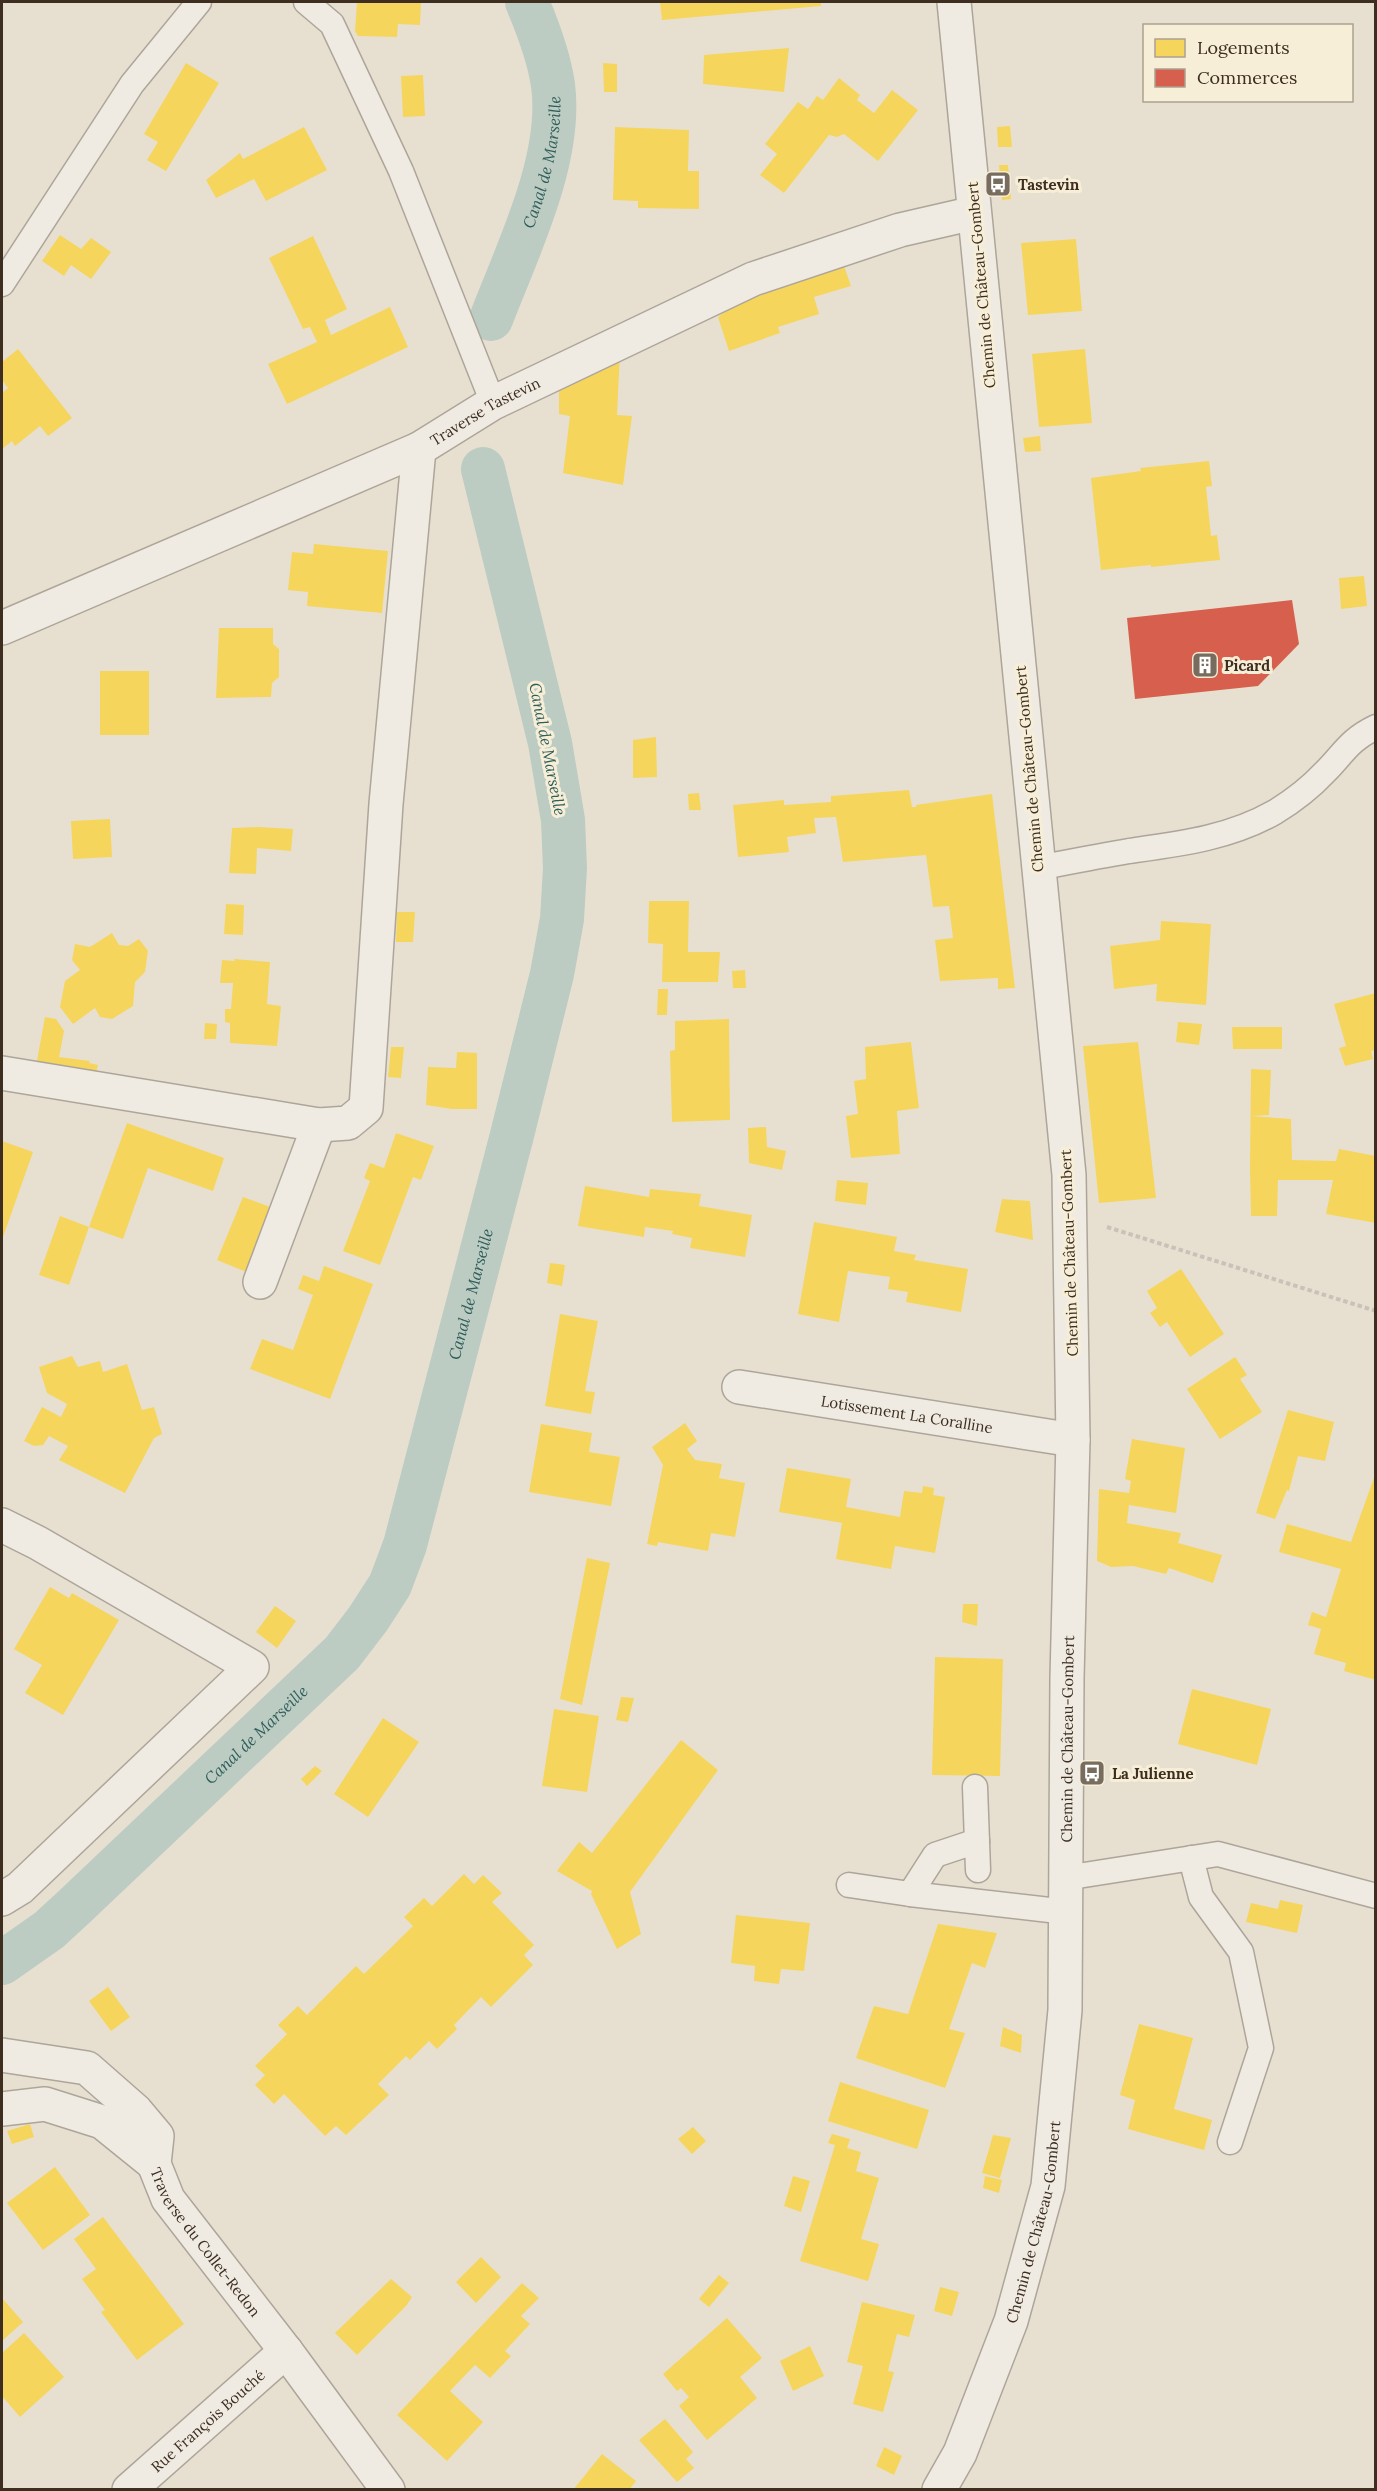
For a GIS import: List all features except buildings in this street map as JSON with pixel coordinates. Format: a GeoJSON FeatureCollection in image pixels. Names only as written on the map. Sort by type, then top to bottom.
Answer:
{"type":"FeatureCollection","features":[{"type":"Feature","properties":{"kind":"street","name":"Chemin de Château-Gombert"},"geometry":{"type":"LineString","coordinates":[[939,2490],[960,2453],[1011,2321],[1048,2186],[1065,2010],[1067,1912],[1065,1878],[1073,1440],[1069,1175],[954,2]]}},
{"type":"Feature","properties":{"kind":"street","name":"Traverse Tastevin"},"geometry":{"type":"LineString","coordinates":[[2,628],[418,448],[493,402],[753,279],[900,230],[974,213]]}},
{"type":"Feature","properties":{"kind":"street"},"geometry":{"type":"LineString","coordinates":[[2,1073],[319,1125],[348,1123],[366,1108],[386,804],[418,448]]}},
{"type":"Feature","properties":{"kind":"street"},"geometry":{"type":"LineString","coordinates":[[260,1282],[319,1125]]}},
{"type":"Feature","properties":{"kind":"street","name":"Lotissement La Coralline"},"geometry":{"type":"LineString","coordinates":[[739,1388],[1073,1440]]}},
{"type":"Feature","properties":{"kind":"street"},"geometry":{"type":"LineString","coordinates":[[2,1525],[38,1543],[252,1666],[20,1888],[2,1899]]}},
{"type":"Feature","properties":{"kind":"street","name":"Traverse du Collet-Redon"},"geometry":{"type":"LineString","coordinates":[[2,2055],[87,2068],[136,2111],[157,2136],[154,2164],[168,2199],[286,2351],[388,2490]]}},
{"type":"Feature","properties":{"kind":"street"},"geometry":{"type":"LineString","coordinates":[[2,2109],[45,2104],[102,2122],[154,2164]]}},
{"type":"Feature","properties":{"kind":"street","name":"Rue François Bouché"},"geometry":{"type":"LineString","coordinates":[[129,2490],[286,2351]]}},
{"type":"Feature","properties":{"kind":"lane"},"geometry":{"type":"LineString","coordinates":[[2,284],[132,84],[199,2]]}},
{"type":"Feature","properties":{"kind":"lane"},"geometry":{"type":"LineString","coordinates":[[306,2],[332,24],[362,87],[405,181],[493,402]]}},
{"type":"Feature","properties":{"kind":"lane"},"geometry":{"type":"LineString","coordinates":[[1038,868],[1206,840],[1245,826],[1273,813],[1301,795],[1327,771],[1346,746],[1361,734],[1376,727]]}},
{"type":"Feature","properties":{"kind":"lane"},"geometry":{"type":"LineString","coordinates":[[975,1787],[978,1870]]}},
{"type":"Feature","properties":{"kind":"lane"},"geometry":{"type":"LineString","coordinates":[[910,1894],[935,1855],[977,1841]]}},
{"type":"Feature","properties":{"kind":"lane"},"geometry":{"type":"LineString","coordinates":[[1065,1878],[1218,1854],[1376,1896]]}},
{"type":"Feature","properties":{"kind":"lane"},"geometry":{"type":"LineString","coordinates":[[1191,1858],[1201,1897],[1241,1952],[1261,2048],[1230,2142]]}},
{"type":"Feature","properties":{"kind":"lane"},"geometry":{"type":"LineString","coordinates":[[849,1885],[1067,1912]]}},
{"type":"Feature","properties":{"kind":"path"},"geometry":{"type":"LineString","coordinates":[[1070,1216],[1376,1311]]}},
{"type":"Feature","properties":{"kind":"waterway","name":"Canal de Marseille"},"geometry":{"type":"LineString","coordinates":[[491,319],[525,235],[545,174],[551,143],[554,114],[553,85],[543,43],[527,2]]}},
{"type":"Feature","properties":{"kind":"waterway","name":"Canal de Marseille"},"geometry":{"type":"LineString","coordinates":[[2,1963],[49,1930],[342,1653],[390,1585],[405,1545],[512,1135],[552,974],[562,919],[565,868],[563,820],[550,743],[483,469]]}},
{"type":"Feature","properties":{"kind":"place","name":"Tastevin"},"geometry":{"type":"Point","coordinates":[998,184]}},
{"type":"Feature","properties":{"kind":"place","name":"Picard"},"geometry":{"type":"Point","coordinates":[1205,665]}},
{"type":"Feature","properties":{"kind":"place","name":"La Julienne"},"geometry":{"type":"Point","coordinates":[1092,1773]}}]}
